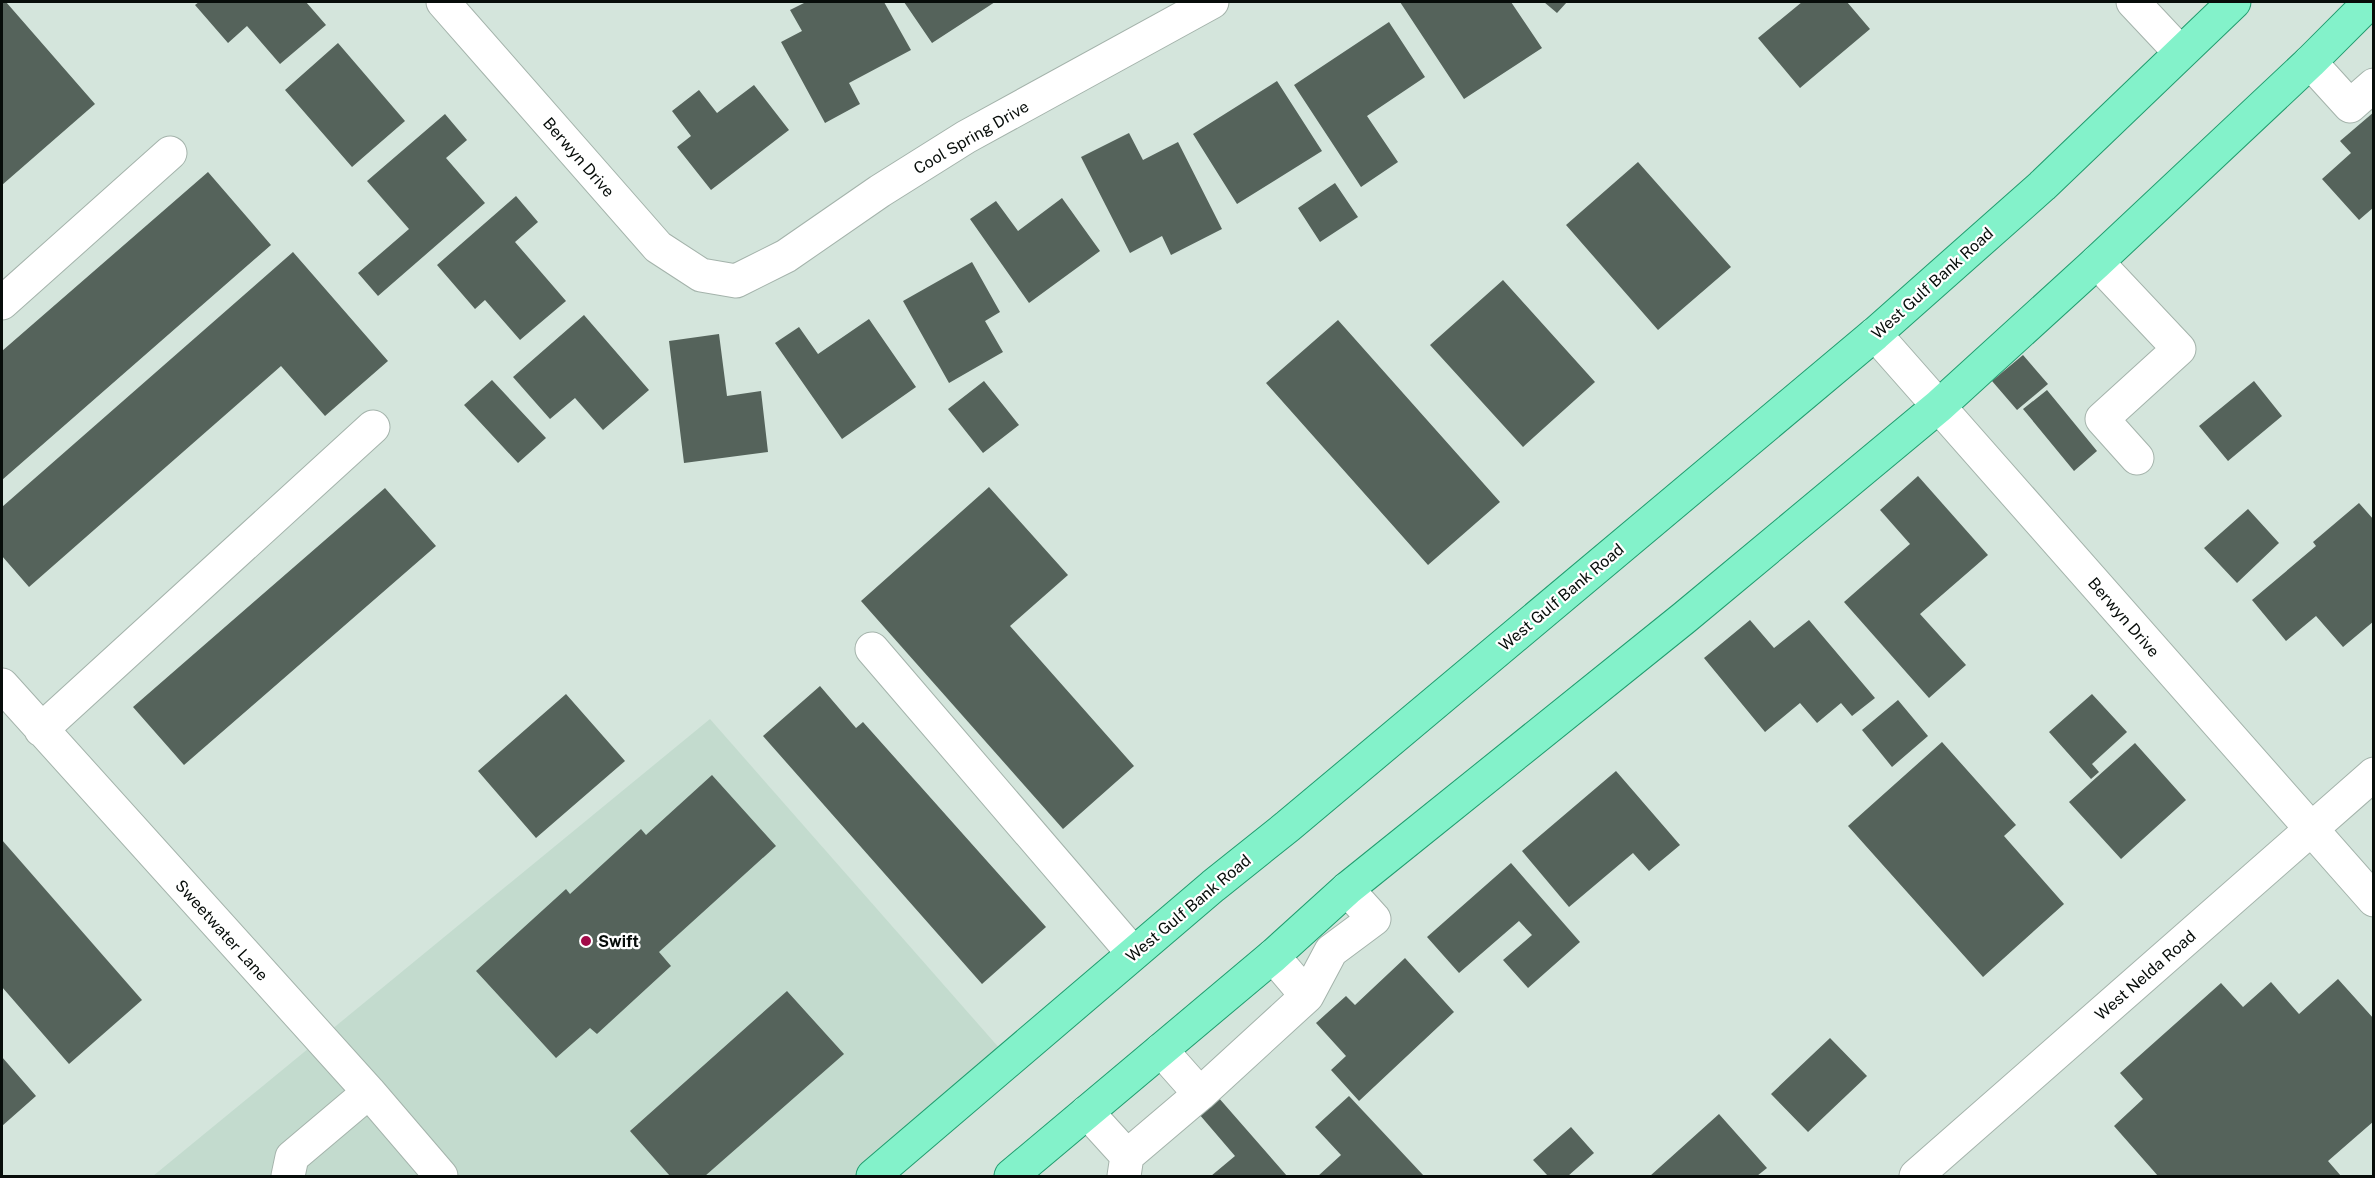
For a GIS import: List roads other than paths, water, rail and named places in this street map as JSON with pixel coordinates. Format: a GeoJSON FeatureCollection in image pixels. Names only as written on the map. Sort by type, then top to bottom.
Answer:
{"type":"FeatureCollection","features":[{"type":"Feature","properties":{"kind":"main road","name":"West Gulf Bank Road"},"geometry":{"type":"LineString","coordinates":[[873,1176],[1134,953],[1875,334],[2042,186],[2234,2]]}},
{"type":"Feature","properties":{"kind":"main road"},"geometry":{"type":"LineString","coordinates":[[1011,1176],[1273,956],[1347,889],[1667,632],[1940,406],[2310,62],[2370,2]]}},
{"type":"Feature","properties":{"kind":"street","name":"Berwyn Drive"},"geometry":{"type":"LineString","coordinates":[[443,2],[658,247],[701,275],[736,281]]}},
{"type":"Feature","properties":{"kind":"street","name":"Cool Spring Drive"},"geometry":{"type":"LineString","coordinates":[[736,281],[786,256],[880,191],[966,137],[1212,2]]}},
{"type":"Feature","properties":{"kind":"street"},"geometry":{"type":"LineString","coordinates":[[2133,2],[2180,52]]}},
{"type":"Feature","properties":{"kind":"street"},"geometry":{"type":"LineString","coordinates":[[2310,62],[2350,106],[2373,85]]}},
{"type":"Feature","properties":{"kind":"street"},"geometry":{"type":"LineString","coordinates":[[2,303],[170,153]]}},
{"type":"Feature","properties":{"kind":"street"},"geometry":{"type":"LineString","coordinates":[[2097,262],[2180,349],[2102,419],[2137,458]]}},
{"type":"Feature","properties":{"kind":"street","name":"Berwyn Drive"},"geometry":{"type":"LineString","coordinates":[[1875,334],[2373,900]]}},
{"type":"Feature","properties":{"kind":"street"},"geometry":{"type":"LineString","coordinates":[[41,730],[373,427]]}},
{"type":"Feature","properties":{"kind":"street"},"geometry":{"type":"LineString","coordinates":[[872,649],[1134,953]]}},
{"type":"Feature","properties":{"kind":"street","name":"Sweetwater Lane"},"geometry":{"type":"LineString","coordinates":[[2,685],[369,1092],[441,1176]]}},
{"type":"Feature","properties":{"kind":"street","name":"West Nelda Road"},"geometry":{"type":"LineString","coordinates":[[1916,1176],[2373,774]]}},
{"type":"Feature","properties":{"kind":"street"},"geometry":{"type":"LineString","coordinates":[[1087,1112],[1125,1166],[1307,996],[1331,951],[1374,919],[1347,889]]}},
{"type":"Feature","properties":{"kind":"street"},"geometry":{"type":"LineString","coordinates":[[1273,956],[1307,996]]}},
{"type":"Feature","properties":{"kind":"street"},"geometry":{"type":"LineString","coordinates":[[1161,1050],[1200,1094]]}},
{"type":"Feature","properties":{"kind":"street"},"geometry":{"type":"LineString","coordinates":[[288,1176],[292,1157],[369,1092]]}},
{"type":"Feature","properties":{"kind":"place","name":"Swift"},"geometry":{"type":"Point","coordinates":[586,941]}}]}
